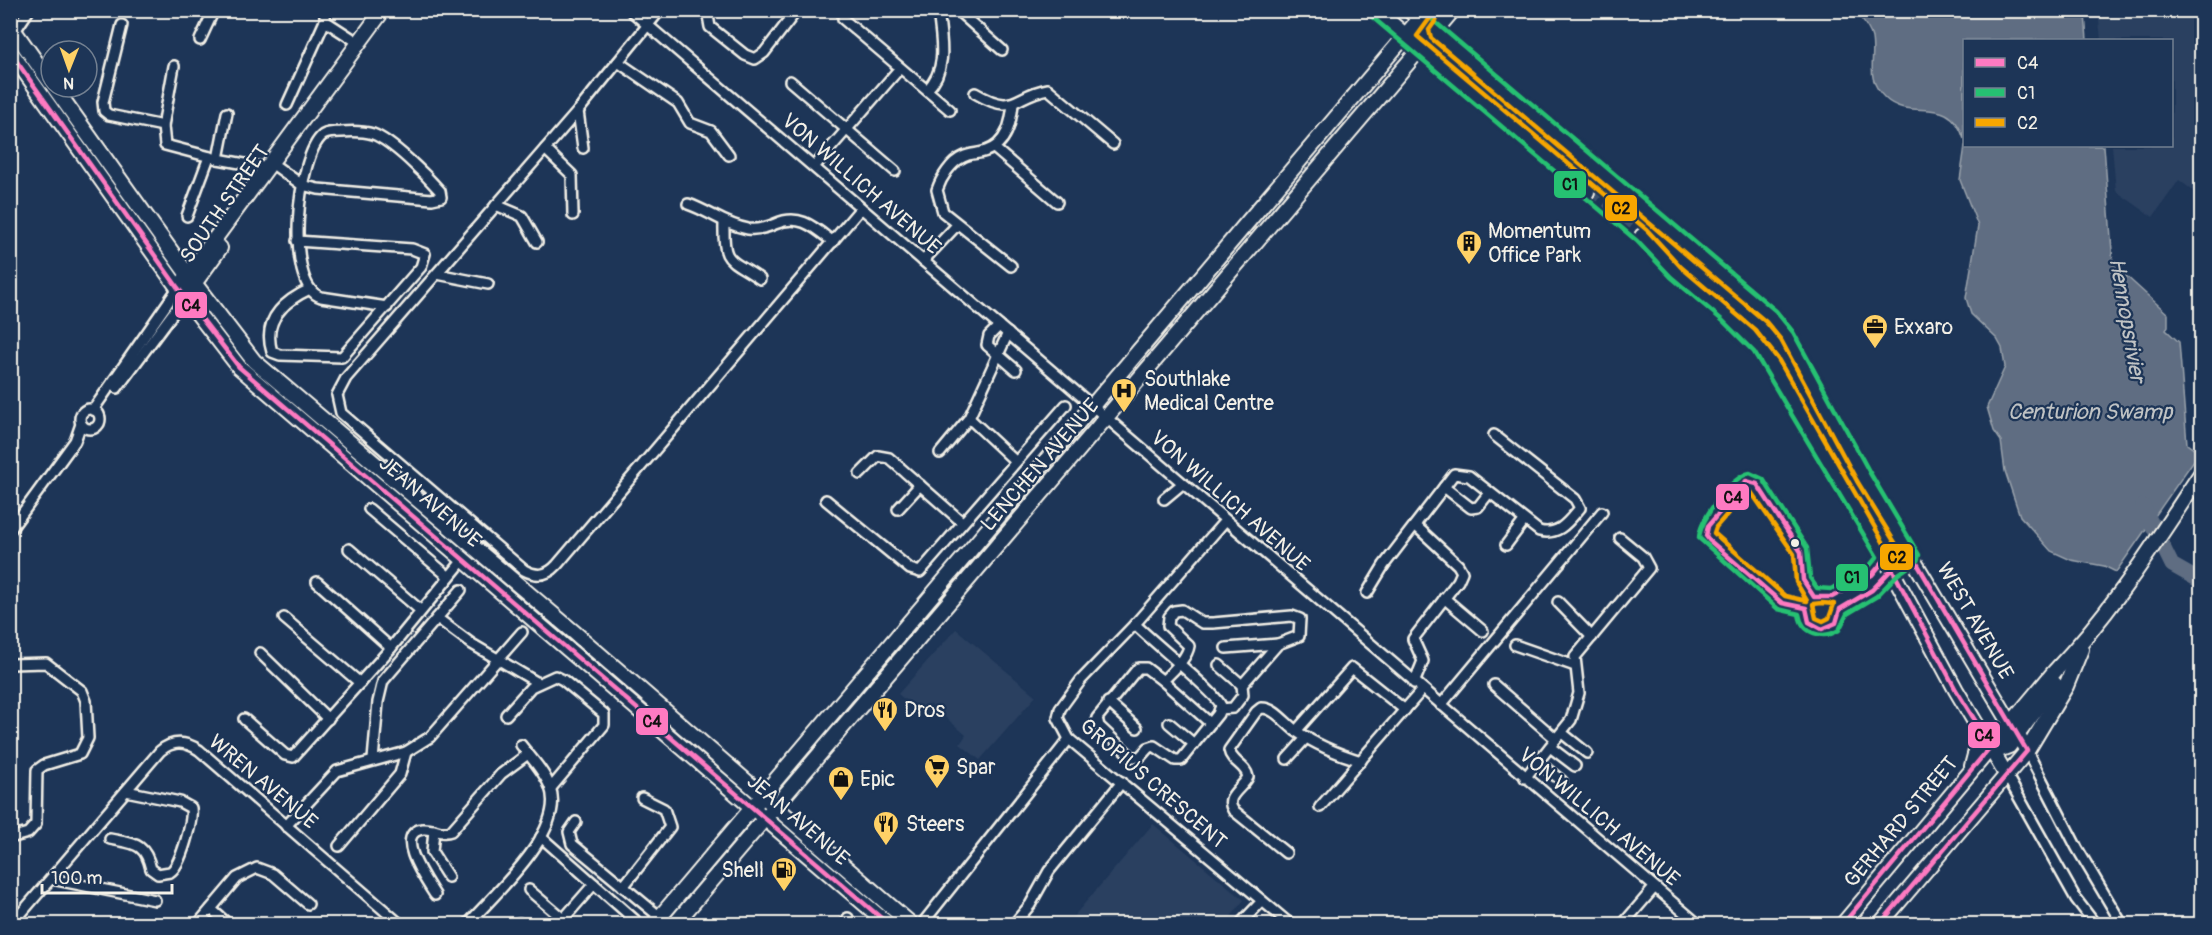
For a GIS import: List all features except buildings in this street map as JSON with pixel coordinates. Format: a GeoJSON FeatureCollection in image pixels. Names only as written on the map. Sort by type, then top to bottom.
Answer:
{"type":"FeatureCollection","features":[{"type":"Feature","properties":{"kind":"main road","name":"SOUTH STREET"},"geometry":{"type":"LineString","coordinates":[[182,293],[382,10]]}},
{"type":"Feature","properties":{"kind":"main road"},"geometry":{"type":"LineString","coordinates":[[1376,10],[1587,192]]}},
{"type":"Feature","properties":{"kind":"main road","name":"LENCHEN AVENUE"},"geometry":{"type":"LineString","coordinates":[[675,924],[1436,33],[1453,10]]}},
{"type":"Feature","properties":{"kind":"main road","name":"LENCHEN AVENUE"},"geometry":{"type":"LineString","coordinates":[[657,921],[1092,405],[1407,37],[1419,14]]}},
{"type":"Feature","properties":{"kind":"main road","name":"WEST AVENUE"},"geometry":{"type":"LineString","coordinates":[[1419,14],[1436,33],[1772,316],[1787,336],[1864,477],[2027,751]]}},
{"type":"Feature","properties":{"kind":"main road"},"geometry":{"type":"LineString","coordinates":[[12,31],[39,67]]}},
{"type":"Feature","properties":{"kind":"main road","name":"JEAN AVENUE"},"geometry":{"type":"LineString","coordinates":[[10,51],[182,293],[239,367],[312,420],[655,702],[911,924]]}},
{"type":"Feature","properties":{"kind":"main road","name":"JEAN AVENUE"},"geometry":{"type":"LineString","coordinates":[[63,99],[249,355],[312,420],[464,559],[888,924]]}},
{"type":"Feature","properties":{"kind":"main road"},"geometry":{"type":"LineString","coordinates":[[1642,236],[1676,272],[1750,335],[1772,363],[1872,533],[2007,776]]}},
{"type":"Feature","properties":{"kind":"main road"},"geometry":{"type":"LineString","coordinates":[[2015,730],[2055,671],[2085,640],[2127,586],[2201,473]]}},
{"type":"Feature","properties":{"kind":"main road"},"geometry":{"type":"LineString","coordinates":[[1880,924],[2027,751],[2066,686],[2085,640]]}},
{"type":"Feature","properties":{"kind":"main road"},"geometry":{"type":"LineString","coordinates":[[2015,730],[2056,682],[2073,667]]}},
{"type":"Feature","properties":{"kind":"main road"},"geometry":{"type":"LineString","coordinates":[[655,702],[651,709],[653,714],[675,733],[680,745]]}},
{"type":"Feature","properties":{"kind":"main road"},"geometry":{"type":"LineString","coordinates":[[1969,774],[1977,747],[1975,721]]}},
{"type":"Feature","properties":{"kind":"main road","name":"GERHARD STREET"},"geometry":{"type":"LineString","coordinates":[[1843,924],[1991,746],[2015,730]]}},
{"type":"Feature","properties":{"kind":"main road"},"geometry":{"type":"LineString","coordinates":[[876,895],[874,903],[888,924]]}},
{"type":"Feature","properties":{"kind":"street"},"geometry":{"type":"LineString","coordinates":[[12,31],[29,10]]}},
{"type":"Feature","properties":{"kind":"street"},"geometry":{"type":"LineString","coordinates":[[200,40],[214,10]]}},
{"type":"Feature","properties":{"kind":"street"},"geometry":{"type":"LineString","coordinates":[[287,105],[326,21],[325,10]]}},
{"type":"Feature","properties":{"kind":"street","name":"VON WILLICH AVENUE"},"geometry":{"type":"LineString","coordinates":[[630,10],[1108,418],[1224,522],[1698,924]]}},
{"type":"Feature","properties":{"kind":"street"},"geometry":{"type":"LineString","coordinates":[[647,10],[643,22],[618,62],[578,111],[346,378],[338,390],[338,408],[341,413],[524,570],[537,575],[547,573],[557,565],[861,208]]}},
{"type":"Feature","properties":{"kind":"street"},"geometry":{"type":"LineString","coordinates":[[643,22],[660,10]]}},
{"type":"Feature","properties":{"kind":"street"},"geometry":{"type":"LineString","coordinates":[[707,10],[710,27],[745,55],[755,59],[764,53],[797,10]]}},
{"type":"Feature","properties":{"kind":"street"},"geometry":{"type":"LineString","coordinates":[[927,90],[939,75],[942,64],[938,10]]}},
{"type":"Feature","properties":{"kind":"street"},"geometry":{"type":"LineString","coordinates":[[957,10],[1002,50]]}},
{"type":"Feature","properties":{"kind":"street"},"geometry":{"type":"LineString","coordinates":[[843,19],[950,110]]}},
{"type":"Feature","properties":{"kind":"street"},"geometry":{"type":"LineString","coordinates":[[326,21],[359,43]]}},
{"type":"Feature","properties":{"kind":"street"},"geometry":{"type":"LineString","coordinates":[[122,25],[103,102],[104,111],[109,116],[163,126]]}},
{"type":"Feature","properties":{"kind":"street"},"geometry":{"type":"LineString","coordinates":[[618,62],[678,103],[690,123],[711,131],[729,155]]}},
{"type":"Feature","properties":{"kind":"street"},"geometry":{"type":"LineString","coordinates":[[174,66],[163,126],[165,145],[213,158],[272,167],[302,185],[440,198],[441,195],[428,178],[387,142],[375,135],[357,131],[334,132],[322,137],[302,185],[297,241],[300,259],[310,289],[321,297],[387,307]]}},
{"type":"Feature","properties":{"kind":"street"},"geometry":{"type":"LineString","coordinates":[[814,167],[900,68]]}},
{"type":"Feature","properties":{"kind":"street"},"geometry":{"type":"LineString","coordinates":[[790,81],[895,171]]}},
{"type":"Feature","properties":{"kind":"street"},"geometry":{"type":"LineString","coordinates":[[975,93],[994,102],[1013,104],[1045,89],[1052,90],[1113,144]]}},
{"type":"Feature","properties":{"kind":"street"},"geometry":{"type":"LineString","coordinates":[[1011,266],[943,212],[938,202],[937,190],[940,182],[961,158],[994,148],[1006,133],[1013,104]]}},
{"type":"Feature","properties":{"kind":"street"},"geometry":{"type":"LineString","coordinates":[[578,111],[583,148]]}},
{"type":"Feature","properties":{"kind":"street"},"geometry":{"type":"LineString","coordinates":[[186,216],[213,158],[227,113]]}},
{"type":"Feature","properties":{"kind":"street"},"geometry":{"type":"LineString","coordinates":[[994,148],[1057,202]]}},
{"type":"Feature","properties":{"kind":"street"},"geometry":{"type":"LineString","coordinates":[[545,149],[572,175],[573,215]]}},
{"type":"Feature","properties":{"kind":"street"},"geometry":{"type":"LineString","coordinates":[[688,204],[709,212],[724,223],[756,229],[785,219],[796,219],[808,223],[833,242]]}},
{"type":"Feature","properties":{"kind":"street"},"geometry":{"type":"LineString","coordinates":[[496,206],[522,216],[537,242]]}},
{"type":"Feature","properties":{"kind":"street"},"geometry":{"type":"LineString","coordinates":[[724,223],[723,248],[726,256],[760,279]]}},
{"type":"Feature","properties":{"kind":"street"},"geometry":{"type":"LineString","coordinates":[[923,261],[957,225]]}},
{"type":"Feature","properties":{"kind":"street"},"geometry":{"type":"LineString","coordinates":[[297,241],[412,249],[423,252],[425,259],[421,267],[346,356],[273,353],[270,345],[274,314],[290,299],[310,289]]}},
{"type":"Feature","properties":{"kind":"street"},"geometry":{"type":"LineString","coordinates":[[437,274],[488,284]]}},
{"type":"Feature","properties":{"kind":"street","name":"SOUTH STREET"},"geometry":{"type":"LineString","coordinates":[[96,412],[182,293]]}},
{"type":"Feature","properties":{"kind":"street"},"geometry":{"type":"LineString","coordinates":[[999,326],[987,341],[989,350],[1016,370]]}},
{"type":"Feature","properties":{"kind":"street"},"geometry":{"type":"LineString","coordinates":[[940,453],[969,418],[1008,333]]}},
{"type":"Feature","properties":{"kind":"street"},"geometry":{"type":"LineString","coordinates":[[826,500],[917,572],[925,568],[962,522],[1066,405]]}},
{"type":"Feature","properties":{"kind":"street"},"geometry":{"type":"LineString","coordinates":[[10,530],[75,441],[81,424],[80,417],[84,411],[96,412],[98,425],[75,441]]}},
{"type":"Feature","properties":{"kind":"street"},"geometry":{"type":"LineString","coordinates":[[969,418],[1015,461]]}},
{"type":"Feature","properties":{"kind":"street"},"geometry":{"type":"LineString","coordinates":[[81,424],[91,430]]}},
{"type":"Feature","properties":{"kind":"street"},"geometry":{"type":"LineString","coordinates":[[1367,593],[1384,565],[1454,474],[1462,474],[1539,531],[1553,533],[1580,508],[1580,504],[1494,435]]}},
{"type":"Feature","properties":{"kind":"street"},"geometry":{"type":"LineString","coordinates":[[860,474],[878,456],[883,455],[962,522]]}},
{"type":"Feature","properties":{"kind":"street"},"geometry":{"type":"LineString","coordinates":[[1164,499],[1182,484]]}},
{"type":"Feature","properties":{"kind":"street"},"geometry":{"type":"LineString","coordinates":[[898,509],[920,485]]}},
{"type":"Feature","properties":{"kind":"street"},"geometry":{"type":"LineString","coordinates":[[1444,487],[1471,508],[1478,507],[1489,493]]}},
{"type":"Feature","properties":{"kind":"street"},"geometry":{"type":"LineString","coordinates":[[369,509],[448,576]]}},
{"type":"Feature","properties":{"kind":"street"},"geometry":{"type":"LineString","coordinates":[[1440,705],[1602,512]]}},
{"type":"Feature","properties":{"kind":"street"},"geometry":{"type":"LineString","coordinates":[[1506,544],[1524,521]]}},
{"type":"Feature","properties":{"kind":"street","name":"GROPIUS CRESCENT"},"geometry":{"type":"LineString","coordinates":[[1224,522],[1135,624],[1081,680],[1057,714],[1059,723],[1069,739],[1290,924]]}},
{"type":"Feature","properties":{"kind":"street"},"geometry":{"type":"LineString","coordinates":[[1414,683],[1423,661],[1413,639],[1458,581],[1461,570],[1415,525]]}},
{"type":"Feature","properties":{"kind":"street"},"geometry":{"type":"LineString","coordinates":[[1525,777],[1568,726],[1578,699],[1575,657],[1649,568],[1643,557],[1620,538]]}},
{"type":"Feature","properties":{"kind":"street"},"geometry":{"type":"LineString","coordinates":[[348,549],[420,610]]}},
{"type":"Feature","properties":{"kind":"street"},"geometry":{"type":"LineString","coordinates":[[244,719],[272,745],[291,757],[391,648],[464,559]]}},
{"type":"Feature","properties":{"kind":"street"},"geometry":{"type":"LineString","coordinates":[[317,582],[391,648]]}},
{"type":"Feature","properties":{"kind":"street"},"geometry":{"type":"LineString","coordinates":[[373,760],[381,686],[461,590]]}},
{"type":"Feature","properties":{"kind":"street"},"geometry":{"type":"LineString","coordinates":[[1444,598],[1483,631]]}},
{"type":"Feature","properties":{"kind":"street"},"geometry":{"type":"LineString","coordinates":[[1558,602],[1592,637]]}},
{"type":"Feature","properties":{"kind":"street"},"geometry":{"type":"LineString","coordinates":[[1163,681],[1189,650],[1185,642],[1168,626],[1169,617],[1179,610],[1202,623],[1297,616],[1301,625],[1299,636],[1278,644],[1226,648]]}},
{"type":"Feature","properties":{"kind":"street"},"geometry":{"type":"LineString","coordinates":[[284,618],[360,683]]}},
{"type":"Feature","properties":{"kind":"street"},"geometry":{"type":"LineString","coordinates":[[437,618],[465,639],[538,682]]}},
{"type":"Feature","properties":{"kind":"street"},"geometry":{"type":"LineString","coordinates":[[1135,624],[1217,697],[1220,709],[1210,723],[1194,744],[1178,761],[1154,746],[1140,758],[1132,757],[1099,726],[1098,713],[1138,668],[1146,668],[1210,723]]}},
{"type":"Feature","properties":{"kind":"street"},"geometry":{"type":"LineString","coordinates":[[286,826],[337,771],[406,752],[436,732],[522,632]]}},
{"type":"Feature","properties":{"kind":"street"},"geometry":{"type":"LineString","coordinates":[[1242,685],[1278,644]]}},
{"type":"Feature","properties":{"kind":"street"},"geometry":{"type":"LineString","coordinates":[[1515,645],[1575,666]]}},
{"type":"Feature","properties":{"kind":"street"},"geometry":{"type":"LineString","coordinates":[[260,653],[328,719]]}},
{"type":"Feature","properties":{"kind":"street"},"geometry":{"type":"LineString","coordinates":[[10,664],[46,663],[78,687],[86,701],[88,738],[80,754],[44,765],[37,770],[36,824],[28,833],[10,838]]}},
{"type":"Feature","properties":{"kind":"street"},"geometry":{"type":"LineString","coordinates":[[1219,665],[1242,685],[1243,695],[1233,708],[1220,709]]}},
{"type":"Feature","properties":{"kind":"street"},"geometry":{"type":"LineString","coordinates":[[1296,731],[1352,668],[1404,710]]}},
{"type":"Feature","properties":{"kind":"street"},"geometry":{"type":"LineString","coordinates":[[506,715],[538,682],[550,677],[560,677],[601,711],[605,717],[598,734],[550,788]]}},
{"type":"Feature","properties":{"kind":"street"},"geometry":{"type":"LineString","coordinates":[[1494,685],[1556,739],[1575,766]]}},
{"type":"Feature","properties":{"kind":"street"},"geometry":{"type":"LineString","coordinates":[[1320,807],[1422,690]]}},
{"type":"Feature","properties":{"kind":"street"},"geometry":{"type":"LineString","coordinates":[[1108,702],[1137,728]]}},
{"type":"Feature","properties":{"kind":"street"},"geometry":{"type":"LineString","coordinates":[[1286,853],[1232,808],[1230,798],[1245,782],[1248,774],[1232,758],[1229,750],[1261,708],[1270,709],[1296,731],[1333,752],[1361,760]]}},
{"type":"Feature","properties":{"kind":"street"},"geometry":{"type":"LineString","coordinates":[[1170,723],[1194,744]]}},
{"type":"Feature","properties":{"kind":"street"},"geometry":{"type":"LineString","coordinates":[[1287,759],[1307,738]]}},
{"type":"Feature","properties":{"kind":"street"},"geometry":{"type":"LineString","coordinates":[[922,924],[1069,739]]}},
{"type":"Feature","properties":{"kind":"street"},"geometry":{"type":"LineString","coordinates":[[1556,739],[1587,753]]}},
{"type":"Feature","properties":{"kind":"street","name":"WREN AVENUE"},"geometry":{"type":"LineString","coordinates":[[15,924],[160,751],[173,743],[184,743],[198,750],[400,924]]}},
{"type":"Feature","properties":{"kind":"street"},"geometry":{"type":"LineString","coordinates":[[468,924],[529,855],[541,837],[551,813],[550,788],[521,745]]}},
{"type":"Feature","properties":{"kind":"street","name":"WEST AVENUE"},"geometry":{"type":"LineString","coordinates":[[2027,751],[2077,848],[2122,924]]}},
{"type":"Feature","properties":{"kind":"street"},"geometry":{"type":"LineString","coordinates":[[339,846],[400,774],[406,752]]}},
{"type":"Feature","properties":{"kind":"street"},"geometry":{"type":"LineString","coordinates":[[435,895],[410,844],[410,838],[416,831],[434,830],[444,833],[451,831],[501,774],[528,754]]}},
{"type":"Feature","properties":{"kind":"street"},"geometry":{"type":"LineString","coordinates":[[1538,762],[1562,781]]}},
{"type":"Feature","properties":{"kind":"street"},"geometry":{"type":"LineString","coordinates":[[2007,776],[2076,899],[2095,924]]}},
{"type":"Feature","properties":{"kind":"street"},"geometry":{"type":"LineString","coordinates":[[1014,924],[1030,905],[1049,871],[1122,782]]}},
{"type":"Feature","properties":{"kind":"street"},"geometry":{"type":"LineString","coordinates":[[110,839],[143,848],[151,868],[158,874],[171,872],[178,864],[191,819],[191,808],[180,802],[126,791]]}},
{"type":"Feature","properties":{"kind":"street"},"geometry":{"type":"LineString","coordinates":[[623,887],[670,826],[664,809],[642,798]]}},
{"type":"Feature","properties":{"kind":"street"},"geometry":{"type":"LineString","coordinates":[[576,822],[569,832],[572,844],[623,887],[657,921]]}},
{"type":"Feature","properties":{"kind":"street"},"geometry":{"type":"LineString","coordinates":[[434,830],[432,852],[448,877]]}},
{"type":"Feature","properties":{"kind":"street"},"geometry":{"type":"LineString","coordinates":[[541,837],[635,920]]}},
{"type":"Feature","properties":{"kind":"street"},"geometry":{"type":"LineString","coordinates":[[198,924],[237,878],[257,868],[273,874],[308,904]]}},
{"type":"Feature","properties":{"kind":"street"},"geometry":{"type":"LineString","coordinates":[[51,879],[155,900]]}},
{"type":"Feature","properties":{"kind":"street"},"geometry":{"type":"LineString","coordinates":[[529,890],[564,923],[594,884]]}},
{"type":"Feature","properties":{"kind":"street"},"geometry":{"type":"LineString","coordinates":[[1623,924],[1654,888]]}},
{"type":"Feature","properties":{"kind":"street"},"geometry":{"type":"LineString","coordinates":[[1240,924],[1262,901]]}},
{"type":"Feature","properties":{"kind":"street"},"geometry":{"type":"LineString","coordinates":[[211,909],[228,924]]}},
{"type":"Feature","properties":{"kind":"shaded area"},"geometry":{"type":"Polygon","coordinates":[[[2098,11],[2201,11],[2201,197],[2179,180],[2153,217],[2116,191],[2112,147],[2173,147],[2173,39],[2101,39],[2098,11]]]}},
{"type":"Feature","properties":{"kind":"shaded area"},"geometry":{"type":"Polygon","coordinates":[[[956,629],[1036,696],[980,760],[960,744],[966,735],[930,704],[921,713],[898,694],[956,629]]]}},
{"type":"Feature","properties":{"kind":"shaded area"},"geometry":{"type":"Polygon","coordinates":[[[1153,824],[1244,900],[1225,924],[1067,924],[1153,824]]]}},
{"type":"Feature","properties":{"kind":"water"},"geometry":{"type":"Polygon","coordinates":[[[1855,11],[2081,11],[2085,14],[2087,39],[1963,39],[1963,137],[1957,124],[1949,116],[1939,112],[1895,105],[1885,98],[1873,76],[1872,38],[1855,11]]]}},
{"type":"Feature","properties":{"kind":"water","name":"Centurion Swamp"},"geometry":{"type":"Polygon","coordinates":[[[1965,147],[2104,147],[2113,264],[2168,314],[2166,330],[2179,342],[2187,444],[2199,453],[2116,572],[2104,566],[2071,560],[2051,551],[2020,516],[2005,471],[2001,441],[1994,431],[1987,407],[2005,367],[2002,348],[1997,339],[1971,314],[1966,298],[1978,226],[1960,180],[1965,147]]]}},
{"type":"Feature","properties":{"kind":"waterway","name":"Hennopsrivier"},"geometry":{"type":"LineString","coordinates":[[2143,506],[2172,565],[2202,582]]}},
{"type":"Feature","properties":{"kind":"tunnel"},"geometry":{"type":"LineString","coordinates":[[1587,192],[1642,236]]}},
{"type":"Feature","properties":{"kind":"transit line","name":"C1"},"geometry":{"type":"LineString","coordinates":[[1371,16],[1637,241],[1671,277],[1722,320],[1754,352],[1877,557],[1867,569],[1831,589],[1817,588],[1810,578],[1807,548],[1763,479],[1750,473],[1734,482],[1718,500],[1705,520],[1699,538],[1778,609],[1799,614],[1804,626],[1809,630],[1820,635],[1839,630],[1847,614],[1877,596],[1897,575],[1917,561],[1919,555],[1870,473],[1793,332],[1776,311],[1421,10]]}},
{"type":"Feature","properties":{"kind":"transit line","name":"C2"},"geometry":{"type":"LineString","coordinates":[[1433,14],[1417,36],[1647,230],[1681,267],[1755,330],[1778,359],[1893,559],[1902,554],[1857,481],[1781,340],[1766,322],[1431,38],[1429,30],[1443,10]]}},
{"type":"Feature","properties":{"kind":"transit line","name":"C4"},"geometry":{"type":"LineString","coordinates":[[10,52],[178,288],[239,367],[888,924]]}},
{"type":"Feature","properties":{"kind":"transit line","name":"C4"},"geometry":{"type":"LineString","coordinates":[[1843,924],[1991,746],[1956,690],[1892,569],[1872,590],[1840,609],[1836,623],[1822,629],[1809,622],[1806,608],[1782,603],[1709,540],[1706,536],[1708,526],[1746,481],[1757,484],[1801,552],[1803,580],[1814,597],[1832,597],[1872,575],[1886,558],[1908,548],[2027,751],[1880,924]]}},
{"type":"Feature","properties":{"kind":"transit line","name":"C2"},"geometry":{"type":"LineString","coordinates":[[1749,489],[1794,554],[1796,582],[1807,601],[1785,596],[1714,533],[1716,527],[1749,489]]}},
{"type":"Feature","properties":{"kind":"transit line","name":"C2"},"geometry":{"type":"LineString","coordinates":[[1822,603],[1834,604],[1829,618],[1823,621],[1816,618],[1813,604],[1822,603]]}},
{"type":"Feature","properties":{"kind":"place","name":"Momentum Office Park"},"geometry":{"type":"Point","coordinates":[1469,266]}},
{"type":"Feature","properties":{"kind":"place","name":"Exxaro"},"geometry":{"type":"Point","coordinates":[1875,350]}},
{"type":"Feature","properties":{"kind":"place","name":"Southlake Medical Centre"},"geometry":{"type":"Point","coordinates":[1124,414]}},
{"type":"Feature","properties":{"kind":"place","name":"Dros"},"geometry":{"type":"Point","coordinates":[885,733]}},
{"type":"Feature","properties":{"kind":"place","name":"Spar"},"geometry":{"type":"Point","coordinates":[937,790]}},
{"type":"Feature","properties":{"kind":"place","name":"Epic"},"geometry":{"type":"Point","coordinates":[841,802]}},
{"type":"Feature","properties":{"kind":"place","name":"Steers"},"geometry":{"type":"Point","coordinates":[886,847]}},
{"type":"Feature","properties":{"kind":"place","name":"Shell"},"geometry":{"type":"Point","coordinates":[784,893]}}]}
